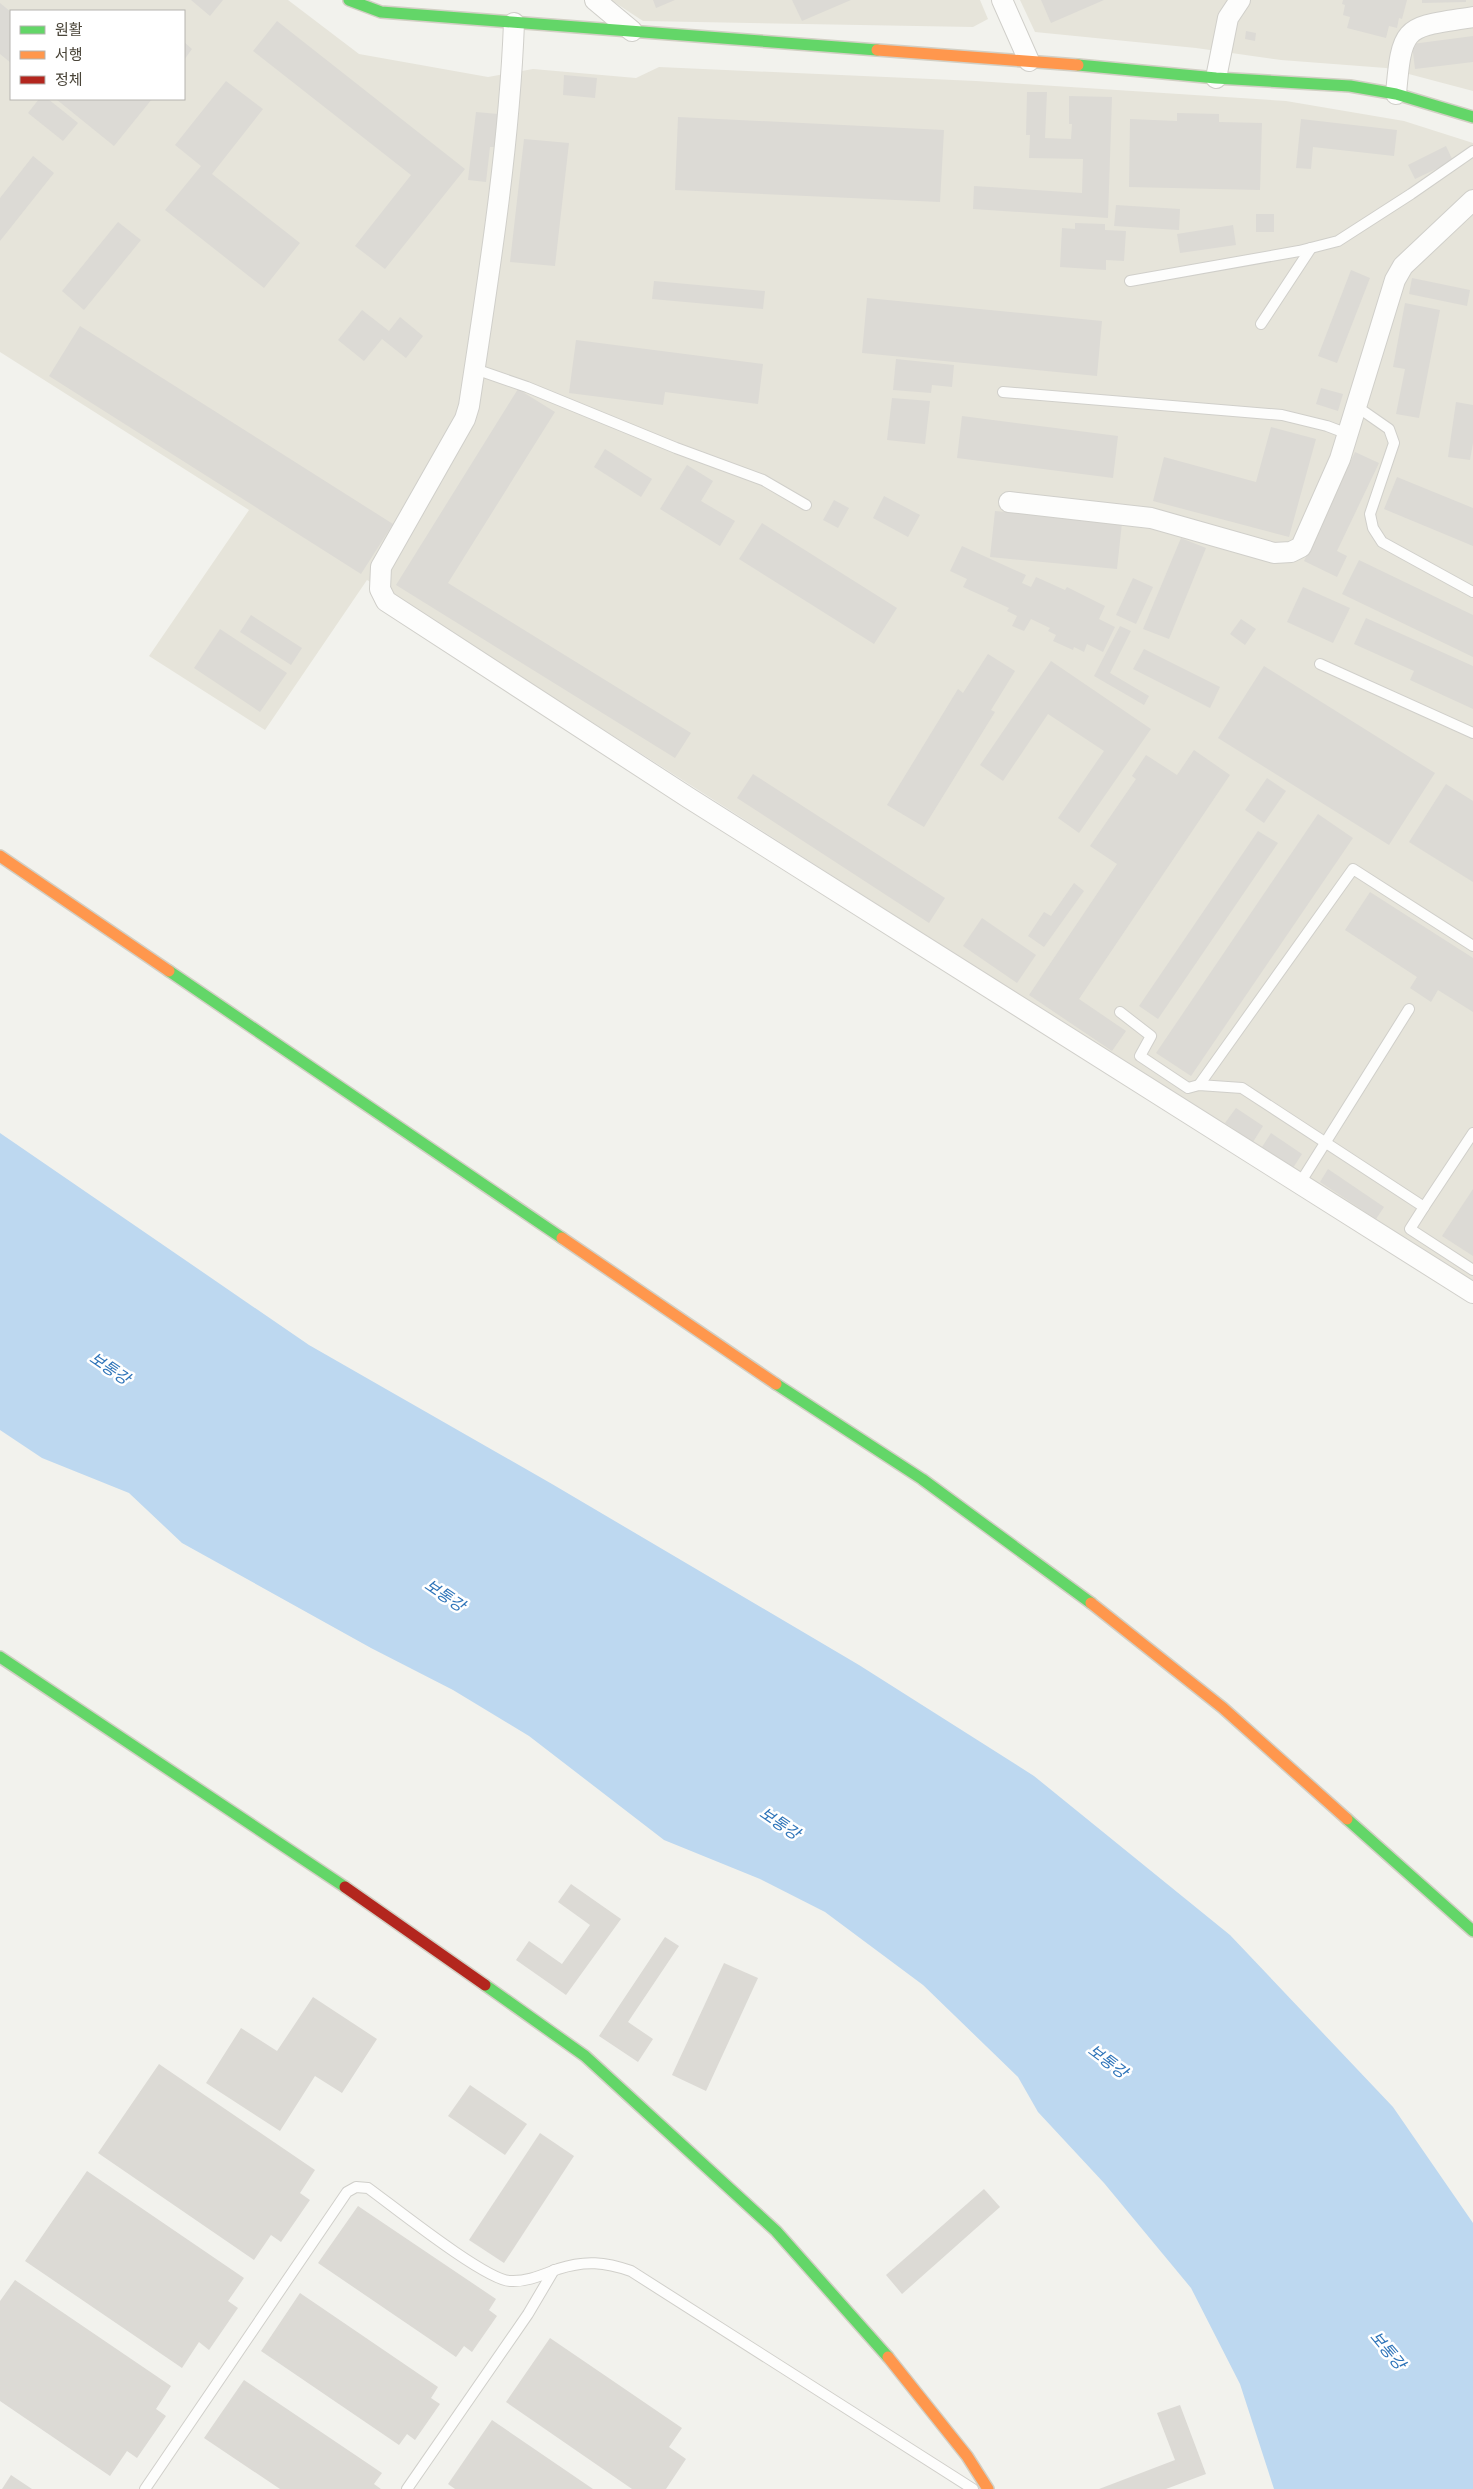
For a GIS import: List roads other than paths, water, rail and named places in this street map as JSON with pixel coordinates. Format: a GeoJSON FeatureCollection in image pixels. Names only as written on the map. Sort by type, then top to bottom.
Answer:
{"type":"FeatureCollection","features":[{"type":"Feature","properties":{"kind":"street"},"geometry":{"type":"LineString","coordinates":[[349,0],[381,12],[1029,61],[1216,78],[1350,86],[1396,94],[1473,117]]}},
{"type":"Feature","properties":{"kind":"street"},"geometry":{"type":"LineString","coordinates":[[595,0],[632,31]]}},
{"type":"Feature","properties":{"kind":"street"},"geometry":{"type":"LineString","coordinates":[[1002,0],[1029,61]]}},
{"type":"Feature","properties":{"kind":"street"},"geometry":{"type":"LineString","coordinates":[[1216,78],[1228,18],[1240,0]]}},
{"type":"Feature","properties":{"kind":"street"},"geometry":{"type":"LineString","coordinates":[[1396,94],[1399,52],[1405,37],[1414,29],[1434,23],[1473,17]]}},
{"type":"Feature","properties":{"kind":"street"},"geometry":{"type":"LineString","coordinates":[[514,23],[512,73],[491,258],[475,369],[465,419],[381,568],[380,588],[386,601],[689,798],[1473,1293]]}},
{"type":"Feature","properties":{"kind":"street"},"geometry":{"type":"LineString","coordinates":[[1008,502],[1151,518],[1274,553],[1291,552],[1301,547],[1309,534],[1340,460],[1395,280],[1402,266],[1473,200]]}},
{"type":"Feature","properties":{"kind":"street"},"geometry":{"type":"LineString","coordinates":[[0,856],[776,1383],[922,1479],[1061,1579],[1223,1708],[1473,1930]]}},
{"type":"Feature","properties":{"kind":"street"},"geometry":{"type":"LineString","coordinates":[[0,1657],[351,1891],[585,2056],[776,2231],[813,2270],[870,2334],[967,2456],[988,2489]]}},
{"type":"Feature","properties":{"kind":"lane"},"geometry":{"type":"LineString","coordinates":[[1130,281],[1311,248],[1338,241],[1473,151]]}},
{"type":"Feature","properties":{"kind":"lane"},"geometry":{"type":"LineString","coordinates":[[1261,324],[1311,248]]}},
{"type":"Feature","properties":{"kind":"lane"},"geometry":{"type":"LineString","coordinates":[[475,369],[527,386],[676,448],[763,480],[806,505]]}},
{"type":"Feature","properties":{"kind":"lane"},"geometry":{"type":"LineString","coordinates":[[1003,392],[1282,415],[1327,426],[1348,434]]}},
{"type":"Feature","properties":{"kind":"lane"},"geometry":{"type":"LineString","coordinates":[[1356,406],[1389,429],[1394,443],[1370,514],[1373,528],[1382,542],[1473,592]]}},
{"type":"Feature","properties":{"kind":"lane"},"geometry":{"type":"LineString","coordinates":[[1320,664],[1473,733]]}},
{"type":"Feature","properties":{"kind":"lane"},"geometry":{"type":"LineString","coordinates":[[1199,1085],[1353,869],[1473,946]]}},
{"type":"Feature","properties":{"kind":"lane"},"geometry":{"type":"LineString","coordinates":[[1300,1183],[1409,1009]]}},
{"type":"Feature","properties":{"kind":"lane"},"geometry":{"type":"LineString","coordinates":[[1120,1012],[1151,1036],[1140,1056],[1188,1088],[1199,1085],[1242,1088],[1326,1140],[1424,1207]]}},
{"type":"Feature","properties":{"kind":"lane"},"geometry":{"type":"LineString","coordinates":[[1473,1132],[1410,1229],[1473,1270]]}},
{"type":"Feature","properties":{"kind":"lane"},"geometry":{"type":"LineString","coordinates":[[145,2489],[347,2192],[356,2187],[368,2188],[483,2271],[509,2281],[533,2279],[554,2270],[590,2262],[608,2263],[631,2271],[973,2489]]}},
{"type":"Feature","properties":{"kind":"lane"},"geometry":{"type":"LineString","coordinates":[[407,2489],[528,2314],[554,2270]]}},
{"type":"Feature","properties":{"kind":"water","name":"보통강"},"geometry":{"type":"Polygon","coordinates":[[[0,1133],[309,1345],[552,1484],[859,1665],[1034,1776],[1230,1935],[1393,2107],[1473,2223],[1473,2489],[1274,2489],[1240,2384],[1191,2288],[1104,2183],[1038,2112],[1018,2077],[923,1985],[825,1912],[760,1879],[664,1840],[529,1736],[453,1690],[371,1648],[182,1543],[129,1493],[42,1458],[0,1430],[0,1133]]]}}]}
